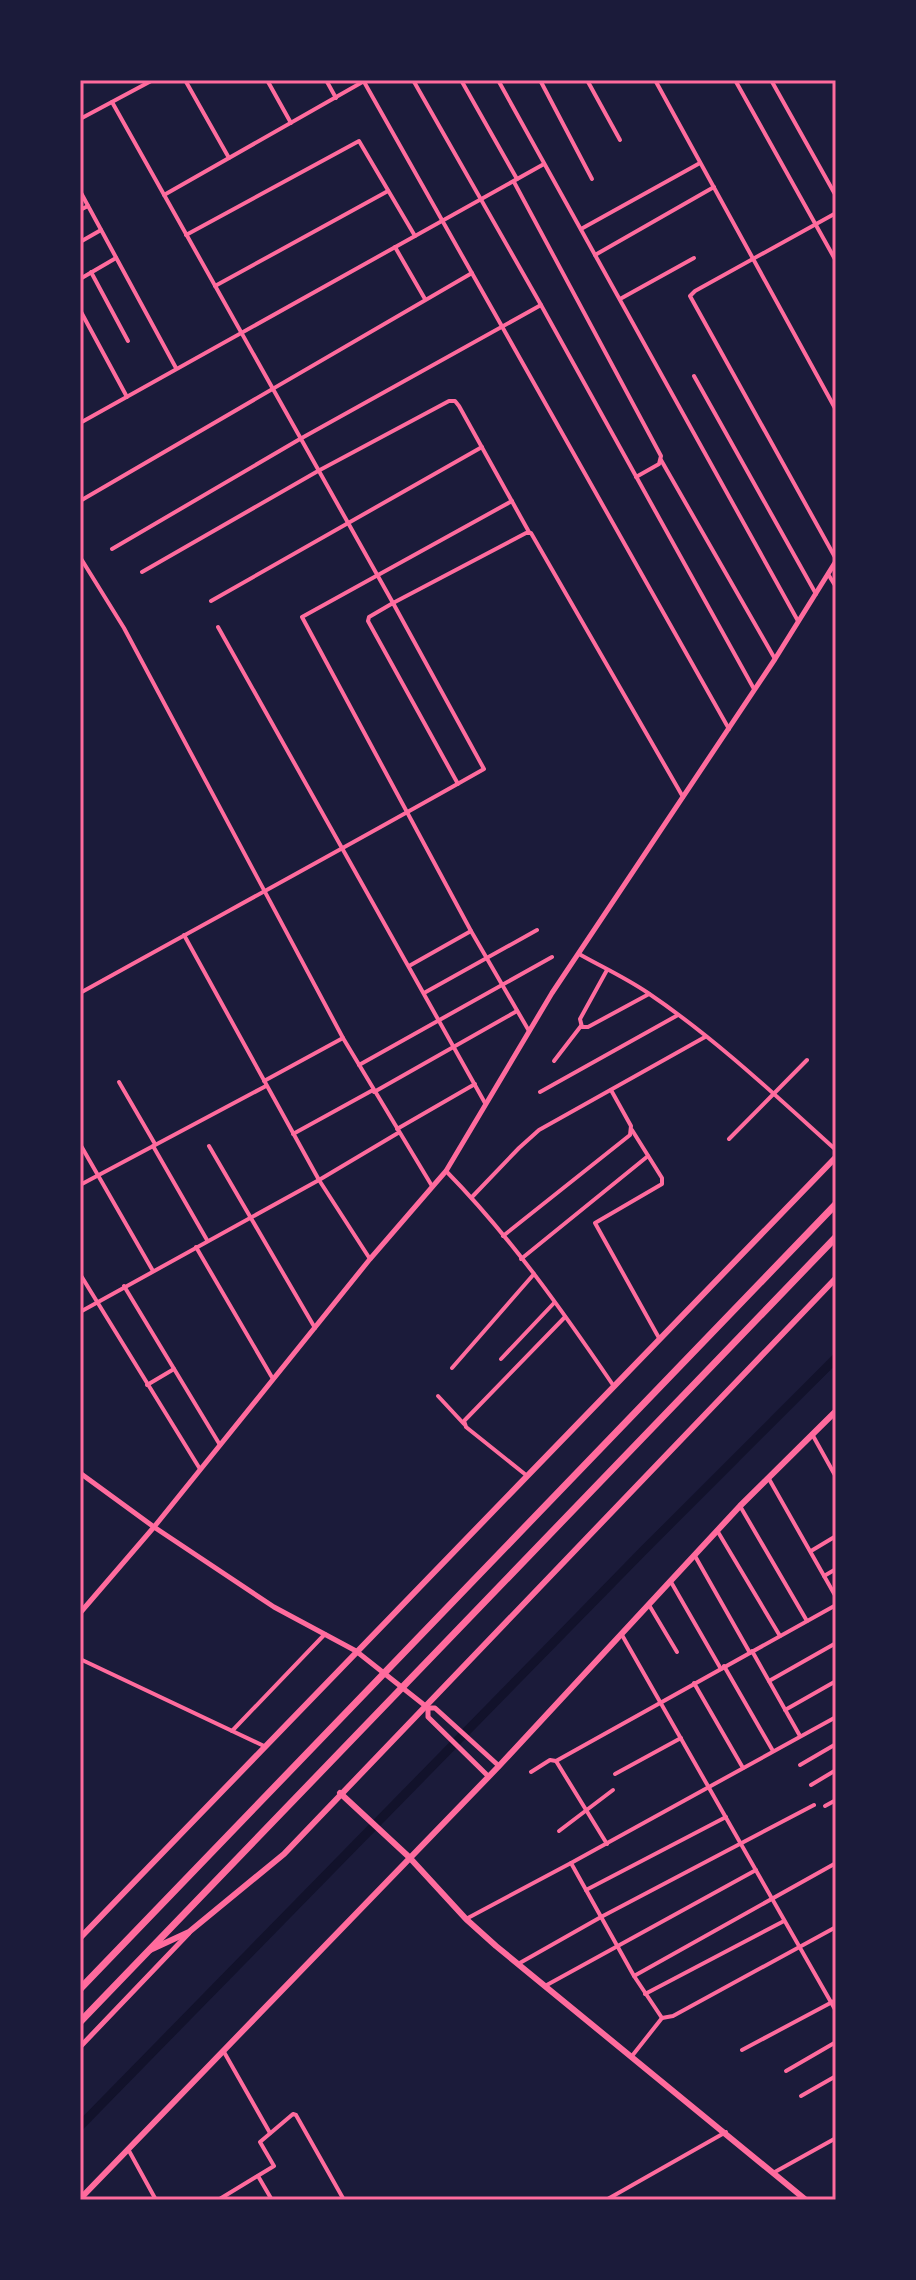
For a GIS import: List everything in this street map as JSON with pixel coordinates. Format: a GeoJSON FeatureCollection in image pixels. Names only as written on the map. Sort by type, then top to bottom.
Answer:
{"type":"FeatureCollection","features":[{"type":"Feature","properties":{"kind":"highway"},"geometry":{"type":"LineString","coordinates":[[80,1989],[836,1204]]}},
{"type":"Feature","properties":{"kind":"highway"},"geometry":{"type":"LineString","coordinates":[[80,2022],[836,1237]]}},
{"type":"Feature","properties":{"kind":"main road"},"geometry":{"type":"LineString","coordinates":[[80,1938],[836,1157]]}},
{"type":"Feature","properties":{"kind":"main road"},"geometry":{"type":"LineString","coordinates":[[150,1950],[189,1932],[284,1854],[836,1278]]}},
{"type":"Feature","properties":{"kind":"main road"},"geometry":{"type":"LineString","coordinates":[[80,2199],[499,1766],[740,1506],[836,1411]]}},
{"type":"Feature","properties":{"kind":"main road"},"geometry":{"type":"LineString","coordinates":[[340,1793],[409,1857],[466,1919],[806,2200]]}},
{"type":"Feature","properties":{"kind":"street"},"geometry":{"type":"LineString","coordinates":[[80,119],[153,80]]}},
{"type":"Feature","properties":{"kind":"street"},"geometry":{"type":"LineString","coordinates":[[185,80],[229,158]]}},
{"type":"Feature","properties":{"kind":"street"},"geometry":{"type":"LineString","coordinates":[[267,80],[291,123]]}},
{"type":"Feature","properties":{"kind":"street"},"geometry":{"type":"LineString","coordinates":[[326,80],[336,98]]}},
{"type":"Feature","properties":{"kind":"street"},"geometry":{"type":"LineString","coordinates":[[164,195],[365,80],[729,729]]}},
{"type":"Feature","properties":{"kind":"street"},"geometry":{"type":"LineString","coordinates":[[413,80],[754,689]]}},
{"type":"Feature","properties":{"kind":"street"},"geometry":{"type":"LineString","coordinates":[[461,80],[661,460],[775,659]]}},
{"type":"Feature","properties":{"kind":"street"},"geometry":{"type":"LineString","coordinates":[[498,80],[798,621]]}},
{"type":"Feature","properties":{"kind":"street"},"geometry":{"type":"LineString","coordinates":[[540,80],[592,179]]}},
{"type":"Feature","properties":{"kind":"street"},"geometry":{"type":"LineString","coordinates":[[587,80],[620,140]]}},
{"type":"Feature","properties":{"kind":"street"},"geometry":{"type":"LineString","coordinates":[[655,80],[836,410]]}},
{"type":"Feature","properties":{"kind":"street"},"geometry":{"type":"LineString","coordinates":[[735,80],[836,261]]}},
{"type":"Feature","properties":{"kind":"street"},"geometry":{"type":"LineString","coordinates":[[771,80],[836,196]]}},
{"type":"Feature","properties":{"kind":"street"},"geometry":{"type":"LineString","coordinates":[[80,993],[484,769],[112,102]]}},
{"type":"Feature","properties":{"kind":"street"},"geometry":{"type":"LineString","coordinates":[[186,235],[361,142],[415,236]]}},
{"type":"Feature","properties":{"kind":"street"},"geometry":{"type":"LineString","coordinates":[[581,229],[700,163]]}},
{"type":"Feature","properties":{"kind":"street"},"geometry":{"type":"LineString","coordinates":[[80,423],[544,164]]}},
{"type":"Feature","properties":{"kind":"street"},"geometry":{"type":"LineString","coordinates":[[595,255],[714,187]]}},
{"type":"Feature","properties":{"kind":"street"},"geometry":{"type":"LineString","coordinates":[[215,286],[388,190]]}},
{"type":"Feature","properties":{"kind":"street"},"geometry":{"type":"LineString","coordinates":[[80,191],[177,369]]}},
{"type":"Feature","properties":{"kind":"street"},"geometry":{"type":"LineString","coordinates":[[80,210],[88,206]]}},
{"type":"Feature","properties":{"kind":"street"},"geometry":{"type":"LineString","coordinates":[[80,1613],[154,1527],[370,1259],[446,1171],[529,1031],[775,659],[836,560],[690,296],[836,213]]}},
{"type":"Feature","properties":{"kind":"street"},"geometry":{"type":"LineString","coordinates":[[80,242],[101,230]]}},
{"type":"Feature","properties":{"kind":"street"},"geometry":{"type":"LineString","coordinates":[[395,247],[425,299]]}},
{"type":"Feature","properties":{"kind":"street"},"geometry":{"type":"LineString","coordinates":[[80,279],[116,258]]}},
{"type":"Feature","properties":{"kind":"street"},"geometry":{"type":"LineString","coordinates":[[620,299],[694,258]]}},
{"type":"Feature","properties":{"kind":"street"},"geometry":{"type":"LineString","coordinates":[[91,272],[128,341]]}},
{"type":"Feature","properties":{"kind":"street"},"geometry":{"type":"LineString","coordinates":[[80,501],[472,273]]}},
{"type":"Feature","properties":{"kind":"street"},"geometry":{"type":"LineString","coordinates":[[112,549],[300,439],[541,305]]}},
{"type":"Feature","properties":{"kind":"street"},"geometry":{"type":"LineString","coordinates":[[80,310],[127,397]]}},
{"type":"Feature","properties":{"kind":"street"},"geometry":{"type":"LineString","coordinates":[[694,376],[816,594]]}},
{"type":"Feature","properties":{"kind":"street"},"geometry":{"type":"LineString","coordinates":[[142,572],[318,471],[449,401],[457,403],[683,797]]}},
{"type":"Feature","properties":{"kind":"street"},"geometry":{"type":"LineString","coordinates":[[211,601],[482,447]]}},
{"type":"Feature","properties":{"kind":"street"},"geometry":{"type":"LineString","coordinates":[[636,477],[661,460]]}},
{"type":"Feature","properties":{"kind":"street"},"geometry":{"type":"LineString","coordinates":[[512,501],[304,614],[303,619],[471,931],[529,1031]]}},
{"type":"Feature","properties":{"kind":"street"},"geometry":{"type":"LineString","coordinates":[[458,784],[368,618],[529,532]]}},
{"type":"Feature","properties":{"kind":"street"},"geometry":{"type":"LineString","coordinates":[[80,557],[124,628],[343,1038],[433,1188]]}},
{"type":"Feature","properties":{"kind":"street"},"geometry":{"type":"LineString","coordinates":[[828,574],[836,587]]}},
{"type":"Feature","properties":{"kind":"street"},"geometry":{"type":"LineString","coordinates":[[218,627],[485,1103]]}},
{"type":"Feature","properties":{"kind":"street"},"geometry":{"type":"LineString","coordinates":[[424,993],[537,930]]}},
{"type":"Feature","properties":{"kind":"street"},"geometry":{"type":"LineString","coordinates":[[409,966],[471,931]]}},
{"type":"Feature","properties":{"kind":"street"},"geometry":{"type":"LineString","coordinates":[[184,935],[319,1180],[370,1259]]}},
{"type":"Feature","properties":{"kind":"street"},"geometry":{"type":"LineString","coordinates":[[579,954],[649,994],[678,1015],[836,1150]]}},
{"type":"Feature","properties":{"kind":"street"},"geometry":{"type":"LineString","coordinates":[[359,1065],[552,957]]}},
{"type":"Feature","properties":{"kind":"street"},"geometry":{"type":"LineString","coordinates":[[554,1061],[581,1026],[580,1019],[607,970]]}},
{"type":"Feature","properties":{"kind":"street"},"geometry":{"type":"LineString","coordinates":[[581,1026],[588,1027],[649,994]]}},
{"type":"Feature","properties":{"kind":"street"},"geometry":{"type":"LineString","coordinates":[[293,1134],[517,1011]]}},
{"type":"Feature","properties":{"kind":"street"},"geometry":{"type":"LineString","coordinates":[[540,1092],[678,1015]]}},
{"type":"Feature","properties":{"kind":"street"},"geometry":{"type":"LineString","coordinates":[[472,1197],[539,1130],[705,1037]]}},
{"type":"Feature","properties":{"kind":"street"},"geometry":{"type":"LineString","coordinates":[[80,1185],[343,1038]]}},
{"type":"Feature","properties":{"kind":"street"},"geometry":{"type":"LineString","coordinates":[[729,1139],[807,1060]]}},
{"type":"Feature","properties":{"kind":"street"},"geometry":{"type":"LineString","coordinates":[[119,1082],[207,1240]]}},
{"type":"Feature","properties":{"kind":"street"},"geometry":{"type":"LineString","coordinates":[[80,1312],[319,1180],[475,1084]]}},
{"type":"Feature","properties":{"kind":"street"},"geometry":{"type":"LineString","coordinates":[[611,1090],[662,1178],[662,1184],[595,1223],[659,1338]]}},
{"type":"Feature","properties":{"kind":"street"},"geometry":{"type":"LineString","coordinates":[[503,1236],[627,1138],[632,1130]]}},
{"type":"Feature","properties":{"kind":"street"},"geometry":{"type":"LineString","coordinates":[[80,1144],[153,1271]]}},
{"type":"Feature","properties":{"kind":"street"},"geometry":{"type":"LineString","coordinates":[[209,1146],[315,1328]]}},
{"type":"Feature","properties":{"kind":"street"},"geometry":{"type":"LineString","coordinates":[[521,1259],[648,1156]]}},
{"type":"Feature","properties":{"kind":"street"},"geometry":{"type":"LineString","coordinates":[[446,1171],[472,1197],[534,1274],[613,1385]]}},
{"type":"Feature","properties":{"kind":"street"},"geometry":{"type":"LineString","coordinates":[[196,1247],[273,1379]]}},
{"type":"Feature","properties":{"kind":"street"},"geometry":{"type":"LineString","coordinates":[[80,1274],[200,1469]]}},
{"type":"Feature","properties":{"kind":"street"},"geometry":{"type":"LineString","coordinates":[[452,1368],[534,1274]]}},
{"type":"Feature","properties":{"kind":"street"},"geometry":{"type":"LineString","coordinates":[[124,1286],[220,1445]]}},
{"type":"Feature","properties":{"kind":"street"},"geometry":{"type":"LineString","coordinates":[[501,1359],[554,1303]]}},
{"type":"Feature","properties":{"kind":"street"},"geometry":{"type":"LineString","coordinates":[[464,1424],[465,1419],[565,1317]]}},
{"type":"Feature","properties":{"kind":"street"},"geometry":{"type":"LineString","coordinates":[[147,1385],[174,1369]]}},
{"type":"Feature","properties":{"kind":"street"},"geometry":{"type":"LineString","coordinates":[[438,1396],[464,1424],[526,1475]]}},
{"type":"Feature","properties":{"kind":"street"},"geometry":{"type":"LineString","coordinates":[[812,1434],[836,1477]]}},
{"type":"Feature","properties":{"kind":"street"},"geometry":{"type":"LineString","coordinates":[[830,1466],[836,1463]]}},
{"type":"Feature","properties":{"kind":"street"},"geometry":{"type":"LineString","coordinates":[[80,1473],[274,1607],[356,1651],[426,1707],[435,1708],[499,1766]]}},
{"type":"Feature","properties":{"kind":"street"},"geometry":{"type":"LineString","coordinates":[[768,1477],[836,1597]]}},
{"type":"Feature","properties":{"kind":"street"},"geometry":{"type":"LineString","coordinates":[[740,1506],[807,1621]]}},
{"type":"Feature","properties":{"kind":"street"},"geometry":{"type":"LineString","coordinates":[[717,1531],[780,1636]]}},
{"type":"Feature","properties":{"kind":"street"},"geometry":{"type":"LineString","coordinates":[[810,1552],[836,1536]]}},
{"type":"Feature","properties":{"kind":"street"},"geometry":{"type":"LineString","coordinates":[[695,1556],[800,1737]]}},
{"type":"Feature","properties":{"kind":"street"},"geometry":{"type":"LineString","coordinates":[[824,1576],[836,1569]]}},
{"type":"Feature","properties":{"kind":"street"},"geometry":{"type":"LineString","coordinates":[[671,1582],[773,1752]]}},
{"type":"Feature","properties":{"kind":"street"},"geometry":{"type":"LineString","coordinates":[[649,1605],[677,1652]]}},
{"type":"Feature","properties":{"kind":"street"},"geometry":{"type":"LineString","coordinates":[[531,1772],[836,1605]]}},
{"type":"Feature","properties":{"kind":"street"},"geometry":{"type":"LineString","coordinates":[[232,1731],[325,1634]]}},
{"type":"Feature","properties":{"kind":"street"},"geometry":{"type":"LineString","coordinates":[[622,1635],[799,1947],[834,2001],[836,2011]]}},
{"type":"Feature","properties":{"kind":"street"},"geometry":{"type":"LineString","coordinates":[[769,1681],[836,1643]]}},
{"type":"Feature","properties":{"kind":"street"},"geometry":{"type":"LineString","coordinates":[[80,1659],[264,1746]]}},
{"type":"Feature","properties":{"kind":"street"},"geometry":{"type":"LineString","coordinates":[[785,1710],[836,1681]]}},
{"type":"Feature","properties":{"kind":"street"},"geometry":{"type":"LineString","coordinates":[[694,1683],[744,1768]]}},
{"type":"Feature","properties":{"kind":"street"},"geometry":{"type":"LineString","coordinates":[[426,1707],[428,1717],[488,1776]]}},
{"type":"Feature","properties":{"kind":"street"},"geometry":{"type":"LineString","coordinates":[[466,1919],[836,1717]]}},
{"type":"Feature","properties":{"kind":"street"},"geometry":{"type":"LineString","coordinates":[[615,1774],[681,1738]]}},
{"type":"Feature","properties":{"kind":"street"},"geometry":{"type":"LineString","coordinates":[[800,1765],[836,1744]]}},
{"type":"Feature","properties":{"kind":"street"},"geometry":{"type":"LineString","coordinates":[[556,1761],[607,1844]]}},
{"type":"Feature","properties":{"kind":"street"},"geometry":{"type":"LineString","coordinates":[[811,1785],[836,1770]]}},
{"type":"Feature","properties":{"kind":"street"},"geometry":{"type":"LineString","coordinates":[[559,1831],[613,1790]]}},
{"type":"Feature","properties":{"kind":"street"},"geometry":{"type":"LineString","coordinates":[[825,1806],[836,1800]]}},
{"type":"Feature","properties":{"kind":"street"},"geometry":{"type":"LineString","coordinates":[[518,1964],[814,1805]]}},
{"type":"Feature","properties":{"kind":"street"},"geometry":{"type":"LineString","coordinates":[[586,1890],[726,1817]]}},
{"type":"Feature","properties":{"kind":"street"},"geometry":{"type":"LineString","coordinates":[[571,1863],[634,1976],[662,2018]]}},
{"type":"Feature","properties":{"kind":"street"},"geometry":{"type":"LineString","coordinates":[[634,1976],[836,1863]]}},
{"type":"Feature","properties":{"kind":"street"},"geometry":{"type":"LineString","coordinates":[[545,1986],[756,1870]]}},
{"type":"Feature","properties":{"kind":"street"},"geometry":{"type":"LineString","coordinates":[[645,1994],[784,1921]]}},
{"type":"Feature","properties":{"kind":"street"},"geometry":{"type":"LineString","coordinates":[[632,2056],[662,2018],[673,2016],[836,1927]]}},
{"type":"Feature","properties":{"kind":"street"},"geometry":{"type":"LineString","coordinates":[[80,2047],[189,1932]]}},
{"type":"Feature","properties":{"kind":"street"},"geometry":{"type":"LineString","coordinates":[[742,2050],[834,2001]]}},
{"type":"Feature","properties":{"kind":"street"},"geometry":{"type":"LineString","coordinates":[[786,2071],[836,2042]]}},
{"type":"Feature","properties":{"kind":"street"},"geometry":{"type":"LineString","coordinates":[[223,2051],[270,2133]]}},
{"type":"Feature","properties":{"kind":"street"},"geometry":{"type":"LineString","coordinates":[[801,2096],[836,2076]]}},
{"type":"Feature","properties":{"kind":"street"},"geometry":{"type":"LineString","coordinates":[[218,2200],[274,2166],[260,2142],[290,2115],[296,2115],[344,2200]]}},
{"type":"Feature","properties":{"kind":"street"},"geometry":{"type":"LineString","coordinates":[[606,2200],[726,2132]]}},
{"type":"Feature","properties":{"kind":"street"},"geometry":{"type":"LineString","coordinates":[[773,2173],[836,2138]]}},
{"type":"Feature","properties":{"kind":"street"},"geometry":{"type":"LineString","coordinates":[[128,2149],[156,2200]]}},
{"type":"Feature","properties":{"kind":"street"},"geometry":{"type":"LineString","coordinates":[[258,2176],[272,2200]]}},
{"type":"Feature","properties":{"kind":"street"},"geometry":{"type":"LineString","coordinates":[[229,2193],[233,2200]]}},
{"type":"Feature","properties":{"kind":"waterway"},"geometry":{"type":"LineString","coordinates":[[80,2126],[836,1358]]}}]}
